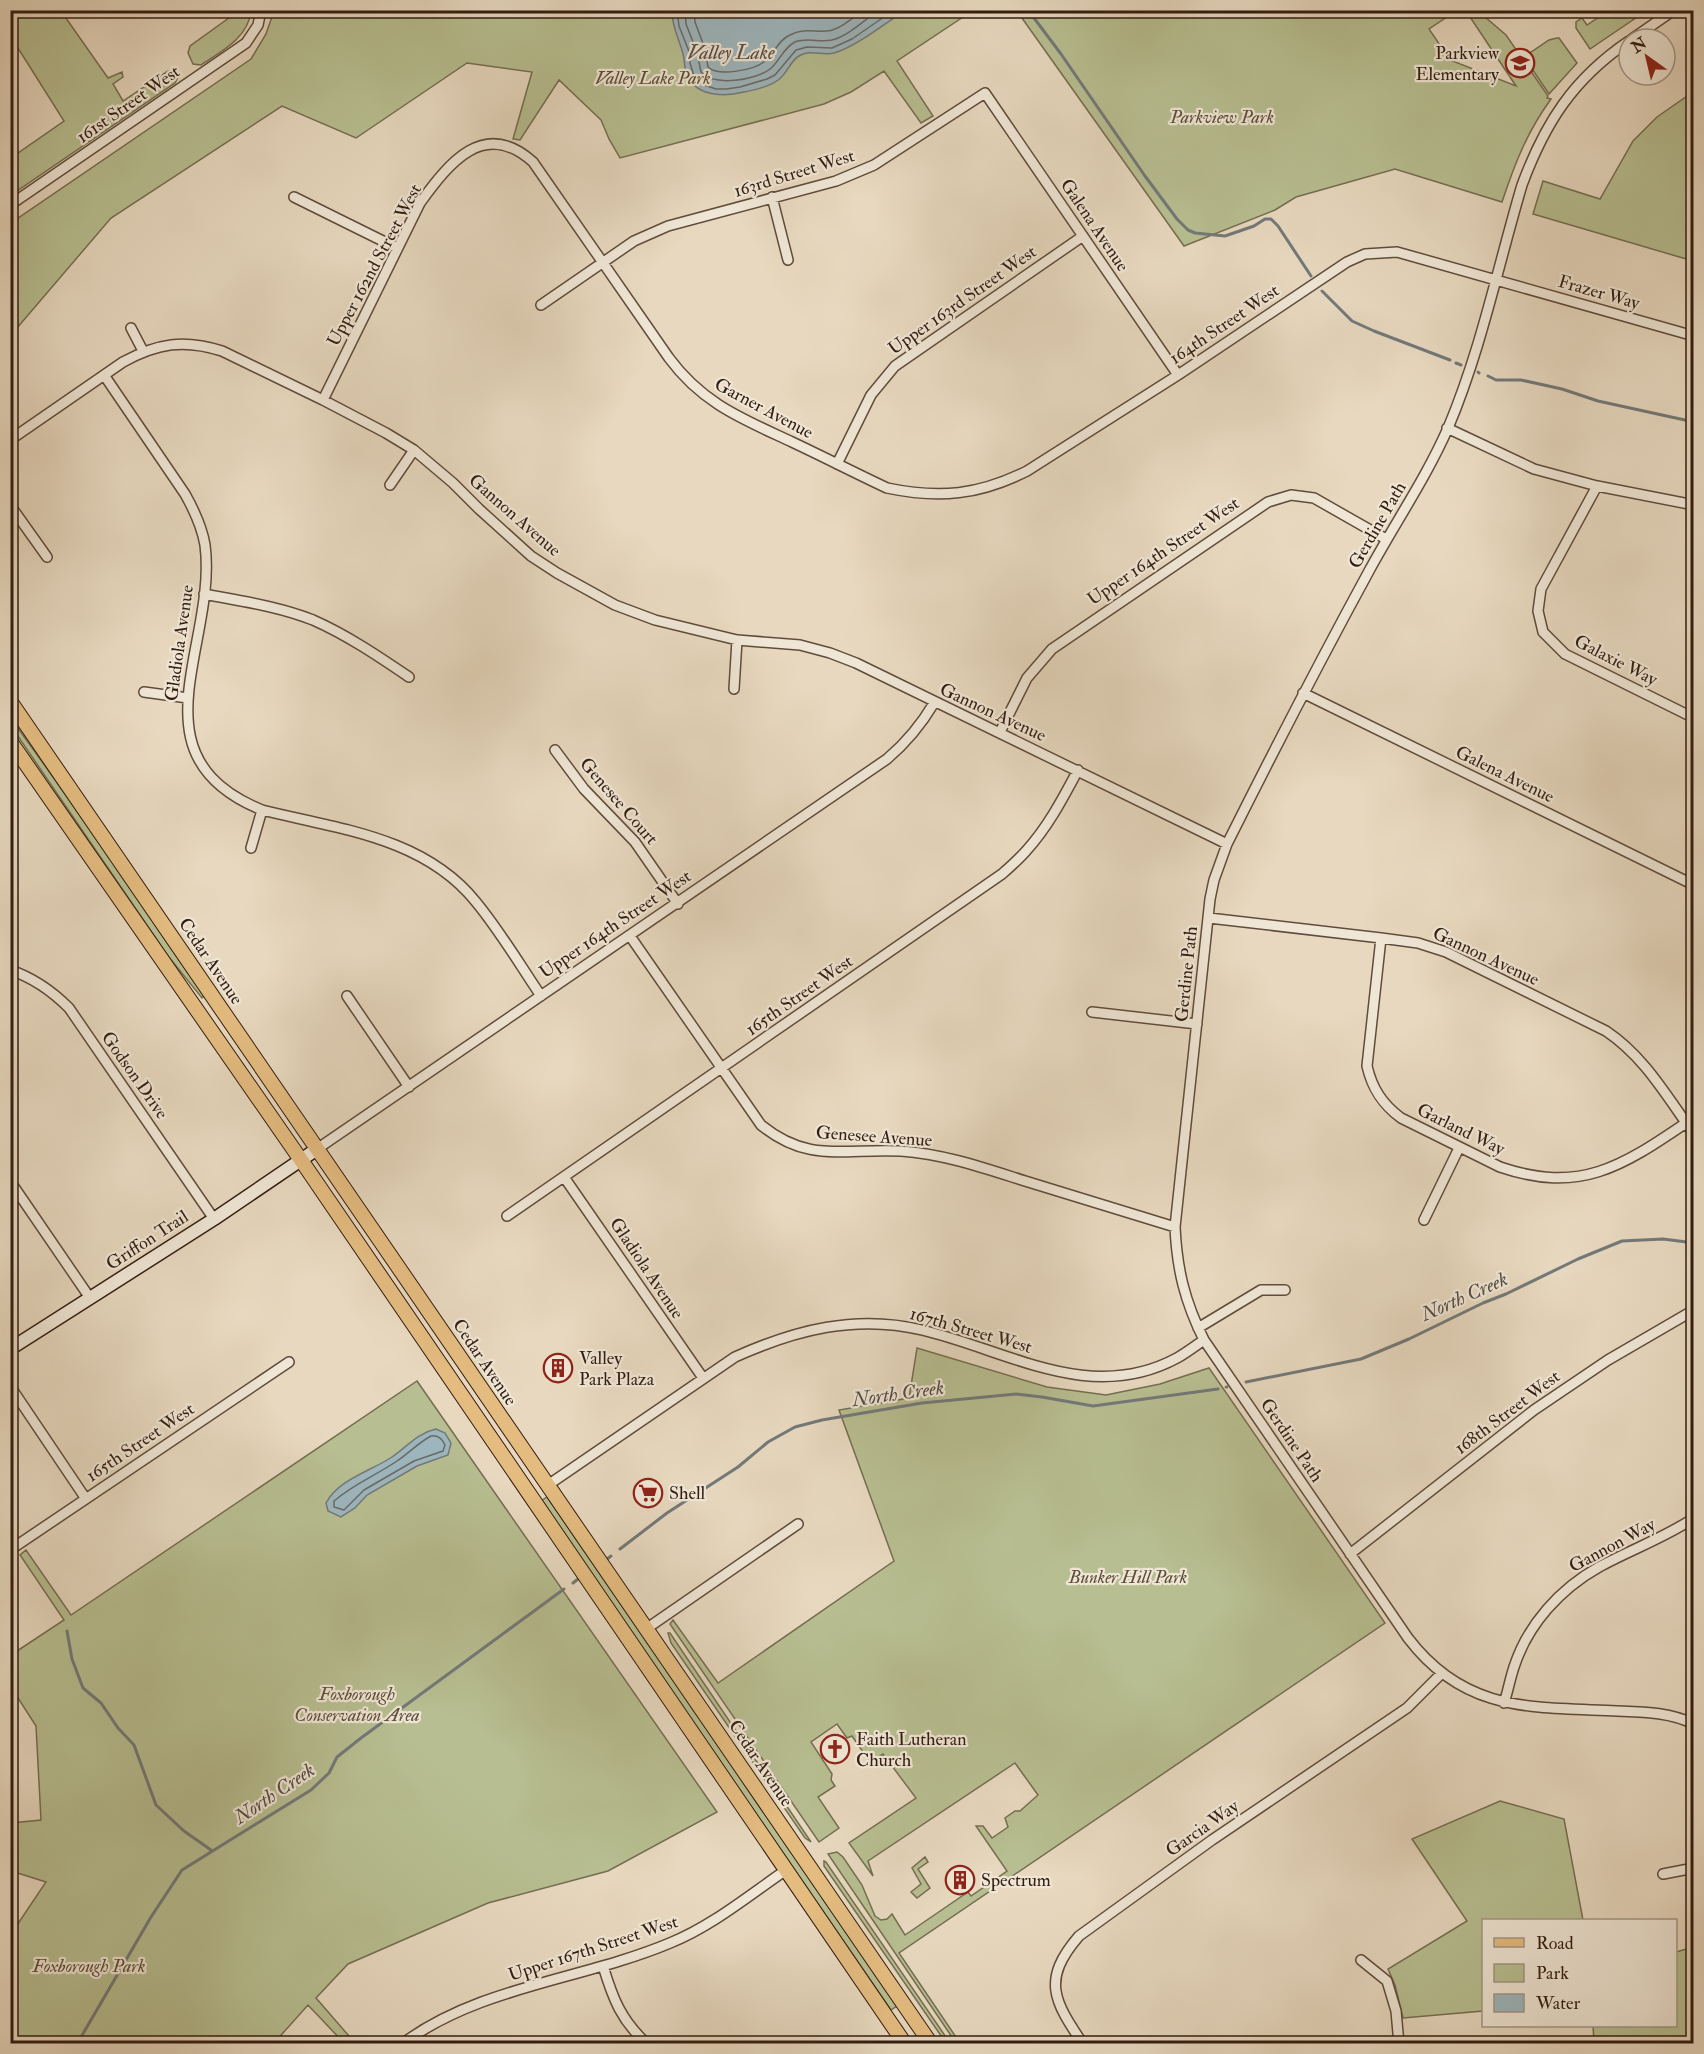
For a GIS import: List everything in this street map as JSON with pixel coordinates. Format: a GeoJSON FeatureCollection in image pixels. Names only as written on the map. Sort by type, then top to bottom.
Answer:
{"type":"FeatureCollection","features":[{"type":"Feature","properties":{"kind":"main road","name":"Cedar Avenue"},"geometry":{"type":"LineString","coordinates":[[10,701],[932,2043]]}},
{"type":"Feature","properties":{"kind":"main road"},"geometry":{"type":"LineString","coordinates":[[10,741],[301,1160],[905,2043]]}},
{"type":"Feature","properties":{"kind":"main road"},"geometry":{"type":"LineString","coordinates":[[494,1443],[525,1472],[548,1485]]}},
{"type":"Feature","properties":{"kind":"street","name":"161st Street West"},"geometry":{"type":"LineString","coordinates":[[10,205],[246,43],[258,25],[261,10]]}},
{"type":"Feature","properties":{"kind":"street","name":"Gerdine Path"},"geometry":{"type":"LineString","coordinates":[[1649,27],[1674,10]]}},
{"type":"Feature","properties":{"kind":"street","name":"Gerdine Path"},"geometry":{"type":"LineString","coordinates":[[1617,51],[1577,85],[1550,122],[1532,158],[1522,185],[1467,377],[1447,428],[1423,477],[1386,539],[1303,693],[1227,844],[1214,880],[1209,918],[1175,1227],[1176,1257],[1191,1314],[1204,1340],[1418,1652],[1441,1674],[1468,1690],[1504,1703],[1658,1713],[1694,1724]]}},
{"type":"Feature","properties":{"kind":"street","name":"163rd Street West"},"geometry":{"type":"LineString","coordinates":[[541,305],[634,242],[668,226],[836,181],[874,165],[985,93]]}},
{"type":"Feature","properties":{"kind":"street","name":"Galena Avenue"},"geometry":{"type":"LineString","coordinates":[[985,93],[1178,375]]}},
{"type":"Feature","properties":{"kind":"street","name":"Upper 162nd Street West"},"geometry":{"type":"LineString","coordinates":[[323,400],[420,203],[442,174],[459,158],[474,148],[488,143],[499,143]]}},
{"type":"Feature","properties":{"kind":"street","name":"Garner Avenue"},"geometry":{"type":"LineString","coordinates":[[499,143],[513,146],[533,162],[681,375],[699,392],[732,414],[887,488],[904,492],[950,495],[984,488]]}},
{"type":"Feature","properties":{"kind":"street"},"geometry":{"type":"LineString","coordinates":[[294,197],[397,248]]}},
{"type":"Feature","properties":{"kind":"street"},"geometry":{"type":"LineString","coordinates":[[772,197],[788,260]]}},
{"type":"Feature","properties":{"kind":"street","name":"Upper 163rd Street West"},"geometry":{"type":"LineString","coordinates":[[837,464],[871,395],[895,366],[1083,236]]}},
{"type":"Feature","properties":{"kind":"street","name":"164th Street West"},"geometry":{"type":"LineString","coordinates":[[984,488],[1005,482],[1027,471],[1178,375],[1347,262],[1365,254],[1397,252],[1495,279]]}},
{"type":"Feature","properties":{"kind":"street","name":"Frazer Way"},"geometry":{"type":"LineString","coordinates":[[1495,279],[1694,336]]}},
{"type":"Feature","properties":{"kind":"street"},"geometry":{"type":"LineString","coordinates":[[131,328],[143,351]]}},
{"type":"Feature","properties":{"kind":"street","name":"Gannon Avenue"},"geometry":{"type":"LineString","coordinates":[[10,440],[123,362],[143,351],[182,343],[222,351],[323,400],[414,450],[531,556],[615,605],[655,620],[737,640],[800,645],[856,663],[1227,844]]}},
{"type":"Feature","properties":{"kind":"street","name":"Gladiola Avenue"},"geometry":{"type":"LineString","coordinates":[[104,375],[185,494],[195,511],[204,544],[204,594],[186,715],[191,743],[205,769],[229,793],[262,810],[388,841],[414,851],[437,865],[477,902],[541,996]]}},
{"type":"Feature","properties":{"kind":"street"},"geometry":{"type":"LineString","coordinates":[[1447,428],[1534,469],[1598,486],[1694,505]]}},
{"type":"Feature","properties":{"kind":"street"},"geometry":{"type":"LineString","coordinates":[[390,485],[414,450]]}},
{"type":"Feature","properties":{"kind":"street","name":"Galaxie Way"},"geometry":{"type":"LineString","coordinates":[[1598,486],[1541,589],[1538,611],[1543,632],[1565,654],[1694,718]]}},
{"type":"Feature","properties":{"kind":"street","name":"Upper 164th Street West"},"geometry":{"type":"LineString","coordinates":[[1000,732],[1027,678],[1052,649],[1268,502],[1291,495],[1314,498],[1386,539]]}},
{"type":"Feature","properties":{"kind":"street"},"geometry":{"type":"LineString","coordinates":[[10,505],[46,557]]}},
{"type":"Feature","properties":{"kind":"street"},"geometry":{"type":"LineString","coordinates":[[204,594],[260,604],[312,620],[360,644],[409,677]]}},
{"type":"Feature","properties":{"kind":"street"},"geometry":{"type":"LineString","coordinates":[[734,689],[737,640]]}},
{"type":"Feature","properties":{"kind":"street"},"geometry":{"type":"LineString","coordinates":[[144,692],[188,698]]}},
{"type":"Feature","properties":{"kind":"street","name":"Galena Avenue"},"geometry":{"type":"LineString","coordinates":[[1303,693],[1694,885]]}},
{"type":"Feature","properties":{"kind":"street","name":"Upper 164th Street West"},"geometry":{"type":"LineString","coordinates":[[301,1160],[887,759],[916,731],[934,703]]}},
{"type":"Feature","properties":{"kind":"street","name":"Genesee Court"},"geometry":{"type":"LineString","coordinates":[[555,750],[584,789],[635,842],[678,904]]}},
{"type":"Feature","properties":{"kind":"street","name":"165th Street West"},"geometry":{"type":"LineString","coordinates":[[507,1216],[1002,874],[1026,851],[1045,827],[1057,810],[1078,770]]}},
{"type":"Feature","properties":{"kind":"street"},"geometry":{"type":"LineString","coordinates":[[251,848],[262,810]]}},
{"type":"Feature","properties":{"kind":"street","name":"Gannon Avenue"},"geometry":{"type":"LineString","coordinates":[[1209,918],[1418,943],[1446,952],[1606,1031],[1642,1061],[1694,1134]]}},
{"type":"Feature","properties":{"kind":"street","name":"Genesee Avenue"},"geometry":{"type":"LineString","coordinates":[[630,936],[761,1125],[777,1138],[794,1146],[820,1151],[901,1151],[955,1159],[1175,1227]]}},
{"type":"Feature","properties":{"kind":"street","name":"Garland Way"},"geometry":{"type":"LineString","coordinates":[[1382,938],[1366,1066],[1371,1082],[1388,1108],[1401,1118],[1459,1148],[1516,1172],[1557,1178],[1581,1177],[1632,1159],[1686,1123]]}},
{"type":"Feature","properties":{"kind":"street","name":"Godson Drive"},"geometry":{"type":"LineString","coordinates":[[10,970],[48,988],[69,1008],[214,1219]]}},
{"type":"Feature","properties":{"kind":"street"},"geometry":{"type":"LineString","coordinates":[[347,996],[409,1087]]}},
{"type":"Feature","properties":{"kind":"street"},"geometry":{"type":"LineString","coordinates":[[1092,1012],[1197,1023]]}},
{"type":"Feature","properties":{"kind":"street"},"geometry":{"type":"LineString","coordinates":[[1424,1220],[1459,1148]]}},
{"type":"Feature","properties":{"kind":"street","name":"Griffon Trail"},"geometry":{"type":"LineString","coordinates":[[10,1349],[214,1219],[301,1160]]}},
{"type":"Feature","properties":{"kind":"street","name":"Gladiola Avenue"},"geometry":{"type":"LineString","coordinates":[[564,1177],[703,1378]]}},
{"type":"Feature","properties":{"kind":"street"},"geometry":{"type":"LineString","coordinates":[[10,1181],[90,1298]]}},
{"type":"Feature","properties":{"kind":"street"},"geometry":{"type":"LineString","coordinates":[[1198,1328],[1261,1290],[1285,1290]]}},
{"type":"Feature","properties":{"kind":"street","name":"168th Street West"},"geometry":{"type":"LineString","coordinates":[[1350,1554],[1534,1410],[1608,1360],[1694,1310]]}},
{"type":"Feature","properties":{"kind":"street","name":"167th Street West"},"geometry":{"type":"LineString","coordinates":[[548,1485],[735,1358],[769,1342],[809,1330],[846,1324],[884,1324],[921,1329],[1058,1372],[1096,1378],[1126,1375],[1152,1368],[1177,1358],[1204,1340]]}},
{"type":"Feature","properties":{"kind":"street","name":"165th Street West"},"geometry":{"type":"LineString","coordinates":[[10,1550],[289,1362]]}},
{"type":"Feature","properties":{"kind":"street"},"geometry":{"type":"LineString","coordinates":[[10,1386],[86,1499]]}},
{"type":"Feature","properties":{"kind":"street","name":"Gannon Way"},"geometry":{"type":"LineString","coordinates":[[1504,1703],[1515,1665],[1528,1636],[1547,1608],[1571,1586],[1598,1568],[1676,1530],[1694,1518]]}},
{"type":"Feature","properties":{"kind":"street"},"geometry":{"type":"LineString","coordinates":[[646,1629],[798,1524]]}},
{"type":"Feature","properties":{"kind":"street","name":"Garcia Way"},"geometry":{"type":"LineString","coordinates":[[1083,2043],[1060,2009],[1055,1988],[1057,1972],[1065,1953],[1079,1936],[1212,1840],[1407,1708],[1441,1674]]}},
{"type":"Feature","properties":{"kind":"street"},"geometry":{"type":"LineString","coordinates":[[1663,1874],[1694,1868]]}},
{"type":"Feature","properties":{"kind":"street","name":"Upper 167th Street West"},"geometry":{"type":"LineString","coordinates":[[402,2043],[457,2011],[498,1996],[652,1950],[692,1933],[786,1870]]}},
{"type":"Feature","properties":{"kind":"street"},"geometry":{"type":"LineString","coordinates":[[1361,1960],[1387,1981],[1396,2012],[1399,2043]]}},
{"type":"Feature","properties":{"kind":"street"},"geometry":{"type":"LineString","coordinates":[[603,1966],[617,2007],[625,2021],[647,2043]]}},
{"type":"Feature","properties":{"kind":"green space"},"geometry":{"type":"Polygon","coordinates":[[[11,10],[61,11],[108,78],[122,72],[123,77],[113,84],[123,101],[168,71],[174,71],[178,77],[175,83],[11,195],[11,158],[64,121],[11,37],[11,10]]]}},
{"type":"Feature","properties":{"kind":"green space"},"geometry":{"type":"Polygon","coordinates":[[[236,11],[251,11],[245,29],[225,49],[201,65],[193,64],[188,53],[190,46],[236,11]]]}},
{"type":"Feature","properties":{"kind":"green space","name":"Valley Lake Park"},"geometry":{"type":"Polygon","coordinates":[[[274,11],[972,11],[897,61],[933,116],[921,123],[884,71],[851,92],[824,104],[620,158],[601,120],[559,80],[520,140],[513,139],[532,72],[467,63],[356,138],[282,106],[111,218],[11,335],[11,223],[251,59],[266,34],[274,11]]]}},
{"type":"Feature","properties":{"kind":"green space","name":"Parkview Park"},"geometry":{"type":"Polygon","coordinates":[[[1017,11],[1456,11],[1429,29],[1450,60],[1516,86],[1466,11],[1478,11],[1506,35],[1548,96],[1547,98],[1551,99],[1522,148],[1502,202],[1395,169],[1296,197],[1275,210],[1184,246],[1017,11]]]}},
{"type":"Feature","properties":{"kind":"green space"},"geometry":{"type":"Polygon","coordinates":[[[1608,11],[1646,11],[1622,27],[1617,27],[1617,31],[1590,49],[1576,28],[1576,22],[1582,18],[1587,25],[1608,11]]]}},
{"type":"Feature","properties":{"kind":"green space"},"geometry":{"type":"Polygon","coordinates":[[[1559,38],[1577,63],[1549,94],[1524,57],[1549,40],[1559,38]]]}},
{"type":"Feature","properties":{"kind":"green space"},"geometry":{"type":"Polygon","coordinates":[[[1693,92],[1693,261],[1533,214],[1543,181],[1600,199],[1633,141],[1657,117],[1693,92]]]}},
{"type":"Feature","properties":{"kind":"green space"},"geometry":{"type":"Polygon","coordinates":[[[11,719],[85,822],[204,996],[202,998],[168,956],[11,726],[11,719]]]}},
{"type":"Feature","properties":{"kind":"green space","name":"Bunker Hill Park"},"geometry":{"type":"Polygon","coordinates":[[[917,1348],[1047,1387],[1106,1395],[1160,1384],[1209,1368],[1385,1623],[899,1953],[960,2043],[956,2043],[828,1854],[837,1852],[843,1857],[862,1885],[875,1916],[881,1920],[887,1919],[892,1914],[905,1935],[968,1892],[971,1896],[1007,1871],[976,1826],[983,1826],[992,1838],[1008,1827],[1005,1818],[1015,1811],[1020,1811],[1038,1795],[1015,1763],[868,1861],[873,1876],[849,1843],[916,1798],[883,1754],[870,1762],[852,1736],[847,1738],[837,1724],[811,1742],[832,1774],[831,1780],[835,1786],[818,1797],[839,1828],[819,1842],[670,1624],[673,1620],[718,1683],[894,1561],[839,1410],[909,1398],[917,1348]]]}},
{"type":"Feature","properties":{"kind":"green space","name":"Foxborough Conservation Area"},"geometry":{"type":"Polygon","coordinates":[[[417,1381],[717,1812],[608,1871],[488,1903],[348,1964],[316,1998],[355,2043],[344,2043],[308,2005],[274,2043],[11,2044],[11,1934],[46,1882],[11,1871],[11,1823],[41,1820],[36,1726],[11,1687],[11,1655],[64,1620],[20,1555],[26,1550],[71,1615],[417,1381]]]}},
{"type":"Feature","properties":{"kind":"green space"},"geometry":{"type":"Polygon","coordinates":[[[547,1497],[897,2006],[891,2010],[541,1501],[547,1497]]]}},
{"type":"Feature","properties":{"kind":"green space"},"geometry":{"type":"Polygon","coordinates":[[[668,1633],[811,1842],[805,1838],[671,1643],[668,1633]]]}},
{"type":"Feature","properties":{"kind":"green space"},"geometry":{"type":"Polygon","coordinates":[[[1500,1801],[1564,1819],[1583,1919],[1482,1919],[1482,2011],[1403,2018],[1395,1985],[1388,1969],[1467,1921],[1412,1839],[1500,1801]]]}},
{"type":"Feature","properties":{"kind":"green space"},"geometry":{"type":"Polygon","coordinates":[[[925,1857],[928,1862],[918,1869],[930,1888],[917,1898],[911,1892],[921,1884],[912,1868],[925,1857]]]}},
{"type":"Feature","properties":{"kind":"green space"},"geometry":{"type":"Polygon","coordinates":[[[824,1861],[950,2043],[946,2043],[824,1866],[824,1861]]]}},
{"type":"Feature","properties":{"kind":"green space"},"geometry":{"type":"Polygon","coordinates":[[[1693,1947],[1693,2043],[1594,2043],[1593,2027],[1677,2027],[1677,1952],[1693,1947]]]}},
{"type":"Feature","properties":{"kind":"water","name":"Valley Lake"},"geometry":{"type":"Polygon","coordinates":[[[672,10],[904,11],[842,50],[830,54],[808,53],[799,56],[781,77],[770,85],[736,94],[719,94],[702,91],[690,80],[674,28],[672,10]]]}},
{"type":"Feature","properties":{"kind":"water"},"geometry":{"type":"Polygon","coordinates":[[[436,1429],[445,1433],[451,1443],[448,1455],[417,1466],[367,1495],[355,1508],[341,1517],[328,1511],[326,1503],[339,1488],[392,1457],[418,1437],[436,1429]]]}},
{"type":"Feature","properties":{"kind":"waterway"},"geometry":{"type":"LineString","coordinates":[[1028,10],[1145,176],[1188,230],[1195,233],[1225,236],[1254,226],[1265,219],[1271,219],[1311,276]]}},
{"type":"Feature","properties":{"kind":"waterway"},"geometry":{"type":"LineString","coordinates":[[1322,291],[1352,321],[1450,360]]}},
{"type":"Feature","properties":{"kind":"waterway"},"geometry":{"type":"LineString","coordinates":[[1456,363],[1461,365]]}},
{"type":"Feature","properties":{"kind":"waterway"},"geometry":{"type":"LineString","coordinates":[[1488,376],[1496,380],[1521,380],[1562,389],[1598,401],[1694,422]]}},
{"type":"Feature","properties":{"kind":"waterway","name":"North Creek"},"geometry":{"type":"LineString","coordinates":[[1246,1382],[1361,1359],[1622,1241],[1663,1239],[1694,1243]]}},
{"type":"Feature","properties":{"kind":"waterway","name":"North Creek"},"geometry":{"type":"LineString","coordinates":[[620,1549],[667,1513],[738,1467],[768,1442],[795,1427],[822,1420],[922,1403],[1016,1394],[1093,1406],[1218,1389]]}},
{"type":"Feature","properties":{"kind":"waterway","name":"North Creek"},"geometry":{"type":"LineString","coordinates":[[607,1559],[611,1556]]}},
{"type":"Feature","properties":{"kind":"waterway","name":"North Creek"},"geometry":{"type":"LineString","coordinates":[[573,1583],[578,1579]]}},
{"type":"Feature","properties":{"kind":"waterway","name":"North Creek"},"geometry":{"type":"LineString","coordinates":[[77,2044],[151,1917],[182,1870],[311,1790],[329,1773],[337,1757],[564,1589]]}},
{"type":"Feature","properties":{"kind":"waterway"},"geometry":{"type":"LineString","coordinates":[[67,1631],[72,1659],[83,1688],[101,1703],[118,1728],[134,1745],[156,1805],[184,1831],[211,1850]]}},
{"type":"Feature","properties":{"kind":"place","name":"Parkview Elementary"},"geometry":{"type":"Point","coordinates":[1520,63]}},
{"type":"Feature","properties":{"kind":"place","name":"Valley Park Plaza"},"geometry":{"type":"Point","coordinates":[558,1368]}},
{"type":"Feature","properties":{"kind":"place","name":"Shell"},"geometry":{"type":"Point","coordinates":[648,1493]}},
{"type":"Feature","properties":{"kind":"place","name":"Faith Lutheran Church"},"geometry":{"type":"Point","coordinates":[835,1749]}},
{"type":"Feature","properties":{"kind":"place","name":"Spectrum"},"geometry":{"type":"Point","coordinates":[960,1880]}},
{"type":"Feature","properties":{"kind":"park label","name":"Foxborough Park"},"geometry":{"type":"Point","coordinates":[89,1966]}}]}
